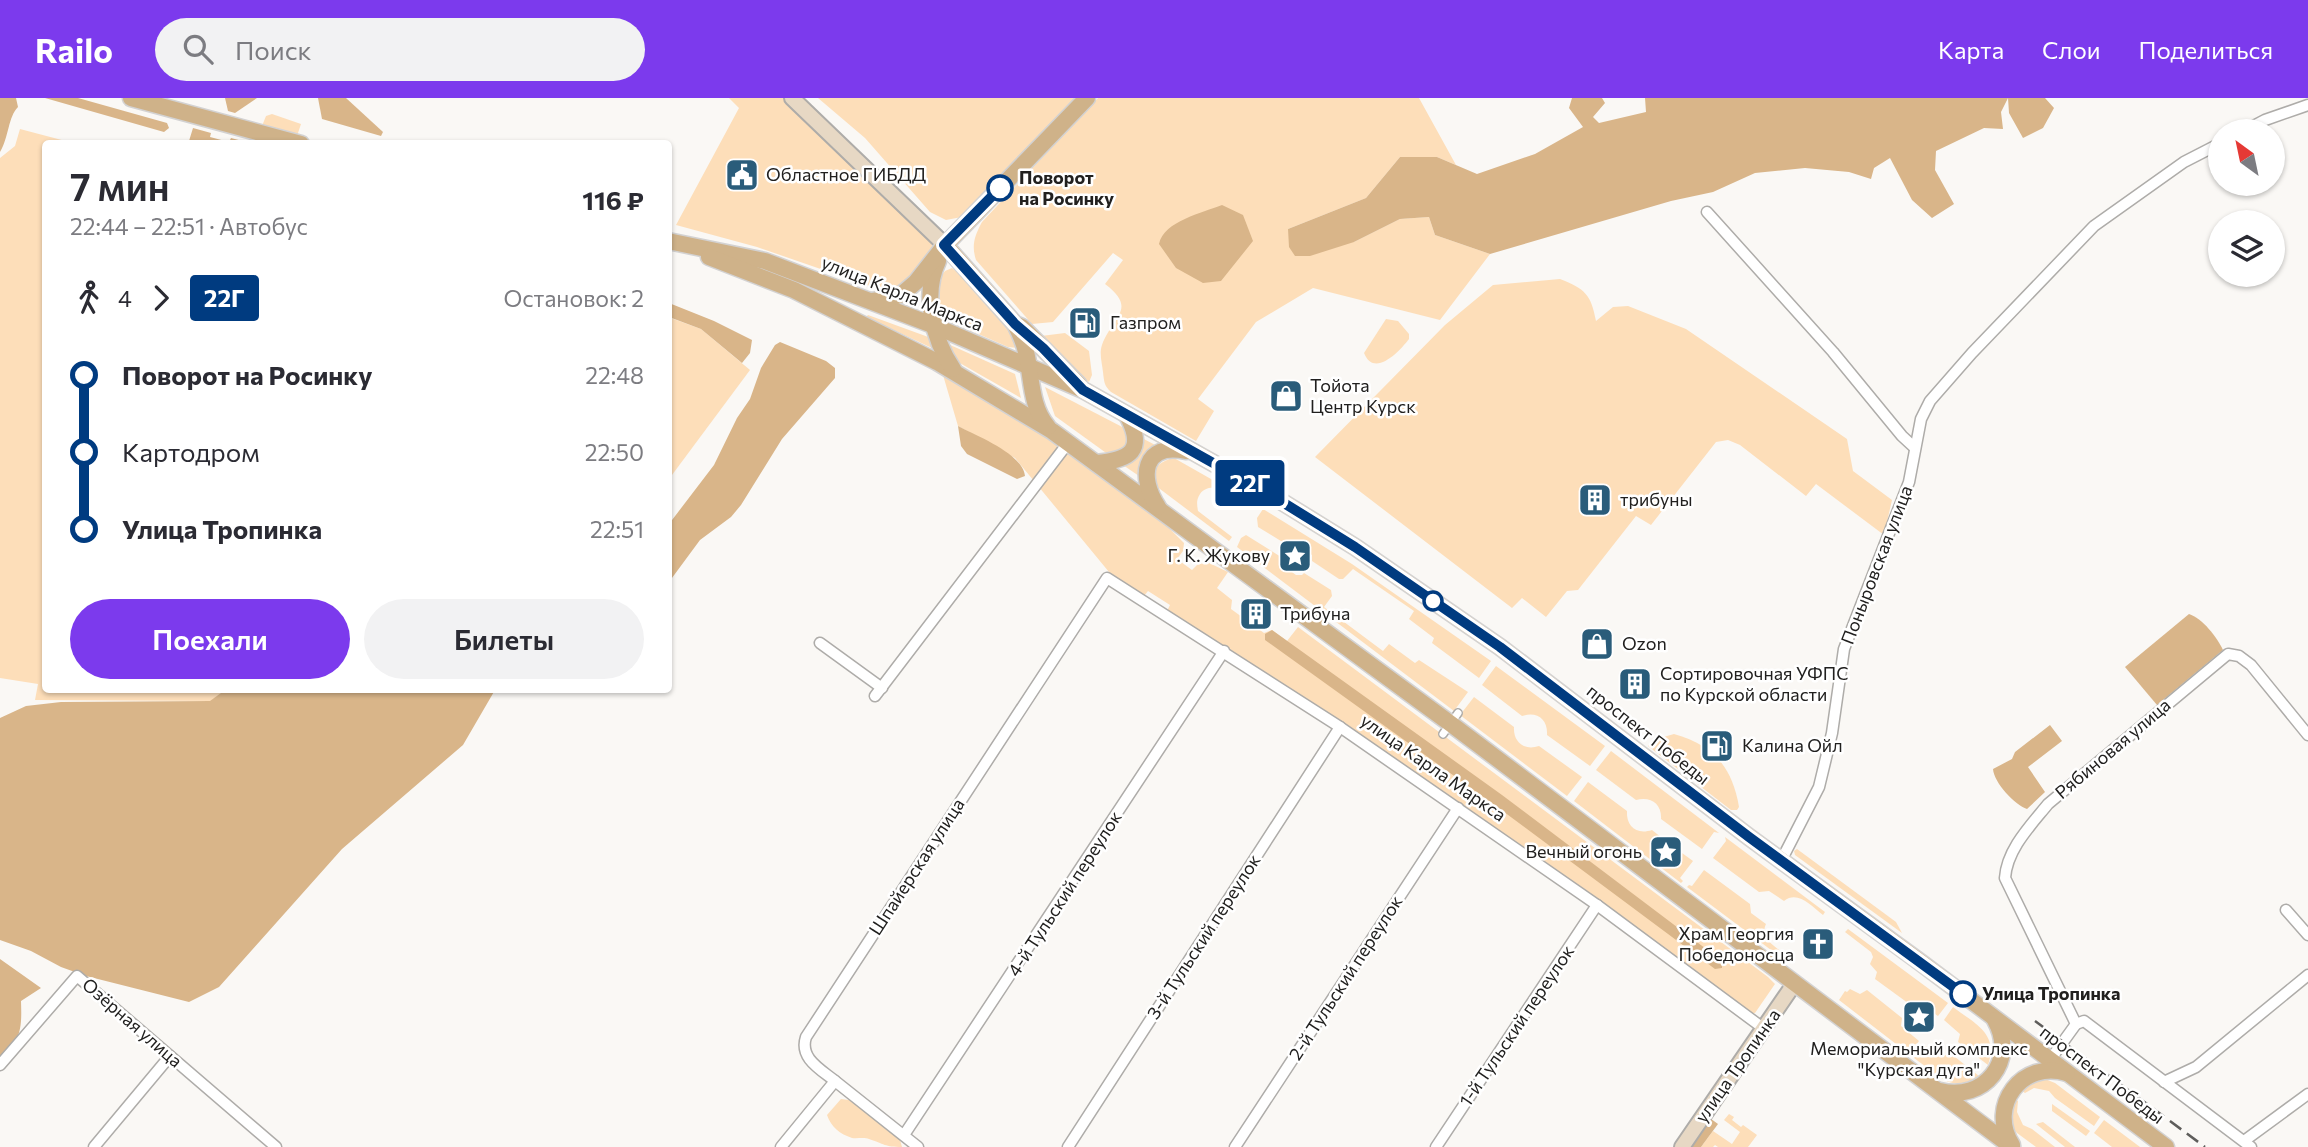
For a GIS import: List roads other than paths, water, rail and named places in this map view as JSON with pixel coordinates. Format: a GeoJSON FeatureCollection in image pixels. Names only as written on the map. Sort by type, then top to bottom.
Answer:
{"type":"FeatureCollection","features":[{"type":"Feature","properties":{"kind":"main road"},"geometry":{"type":"LineString","coordinates":[[131,98],[286,140]]}},
{"type":"Feature","properties":{"kind":"main road","name":"улица Карла Маркса"},"geometry":{"type":"LineString","coordinates":[[792,98],[944,245],[1015,324],[1029,334],[1083,390]]}},
{"type":"Feature","properties":{"kind":"main road"},"geometry":{"type":"LineString","coordinates":[[872,301],[902,294],[916,282],[944,245],[1087,98]]}},
{"type":"Feature","properties":{"kind":"main road","name":"улица Карла Маркса"},"geometry":{"type":"LineString","coordinates":[[672,243],[765,261],[935,326],[1083,390]]}},
{"type":"Feature","properties":{"kind":"main road"},"geometry":{"type":"LineString","coordinates":[[672,244],[794,290],[954,371],[1052,431],[1451,724],[2013,1147]]}},
{"type":"Feature","properties":{"kind":"main road"},"geometry":{"type":"LineString","coordinates":[[944,245],[931,282],[931,310],[945,358],[954,371]]}},
{"type":"Feature","properties":{"kind":"main road"},"geometry":{"type":"LineString","coordinates":[[1015,324],[1027,354],[1040,414],[1052,431]]}},
{"type":"Feature","properties":{"kind":"main road","name":"проспект Победы"},"geometry":{"type":"LineString","coordinates":[[1083,390],[1279,500],[1355,547],[1489,640],[2166,1147]]}},
{"type":"Feature","properties":{"kind":"main road"},"geometry":{"type":"LineString","coordinates":[[1096,463],[1125,458],[1134,449],[1135,437],[1127,415]]}},
{"type":"Feature","properties":{"kind":"main road"},"geometry":{"type":"LineString","coordinates":[[1160,510],[1152,498],[1145,478],[1151,460],[1166,450],[1179,449],[1196,453]]}},
{"type":"Feature","properties":{"kind":"main road","name":"улица Тропинка"},"geometry":{"type":"LineString","coordinates":[[1682,1147],[1794,984]]}},
{"type":"Feature","properties":{"kind":"main road"},"geometry":{"type":"LineString","coordinates":[[1934,1088],[1948,1093],[1965,1092],[1980,1087],[1992,1076],[2000,1062],[2003,1046],[2000,1030],[1993,1017]]}},
{"type":"Feature","properties":{"kind":"main road"},"geometry":{"type":"LineString","coordinates":[[2013,1147],[2003,1119],[2005,1104],[2012,1089],[2024,1078],[2039,1072],[2055,1070],[2069,1074]]}},
{"type":"Feature","properties":{"kind":"street"},"geometry":{"type":"LineString","coordinates":[[2268,119],[2308,105]]}},
{"type":"Feature","properties":{"kind":"street","name":"Поныровская улица"},"geometry":{"type":"LineString","coordinates":[[1781,861],[1819,787],[1827,759],[1844,649],[1909,482],[1921,419],[1930,401],[1972,353],[2094,226],[2175,169],[2208,150]]}},
{"type":"Feature","properties":{"kind":"street"},"geometry":{"type":"LineString","coordinates":[[1707,212],[1915,448]]}},
{"type":"Feature","properties":{"kind":"street"},"geometry":{"type":"LineString","coordinates":[[820,643],[879,692],[1068,443]]}},
{"type":"Feature","properties":{"kind":"street","name":"улица Карла Маркса"},"geometry":{"type":"LineString","coordinates":[[1107,578],[1340,727],[1597,905],[1763,1028]]}},
{"type":"Feature","properties":{"kind":"street","name":"Шпайерская улица"},"geometry":{"type":"LineString","coordinates":[[835,1081],[804,1053],[806,1037],[1107,578]]}},
{"type":"Feature","properties":{"kind":"street","name":"4-й Тульский переулок"},"geometry":{"type":"LineString","coordinates":[[904,1135],[1224,651]]}},
{"type":"Feature","properties":{"kind":"street","name":"Рябиновая улица"},"geometry":{"type":"LineString","coordinates":[[2076,1024],[2005,878],[2010,855],[2048,804],[2228,654],[2239,656],[2251,665],[2308,735]]}},
{"type":"Feature","properties":{"kind":"street","name":"3-й Тульский переулок"},"geometry":{"type":"LineString","coordinates":[[1068,1147],[1340,727]]}},
{"type":"Feature","properties":{"kind":"street","name":"2-й Тульский переулок"},"geometry":{"type":"LineString","coordinates":[[1235,1147],[1458,808]]}},
{"type":"Feature","properties":{"kind":"street","name":"1-й Тульский переулок"},"geometry":{"type":"LineString","coordinates":[[1436,1147],[1597,905]]}},
{"type":"Feature","properties":{"kind":"street"},"geometry":{"type":"LineString","coordinates":[[2286,910],[2308,935]]}},
{"type":"Feature","properties":{"kind":"street"},"geometry":{"type":"LineString","coordinates":[[2164,1082],[2196,1067],[2308,975]]}},
{"type":"Feature","properties":{"kind":"street","name":"Озёрная улица"},"geometry":{"type":"LineString","coordinates":[[0,1065],[77,976],[276,1147]]}},
{"type":"Feature","properties":{"kind":"street"},"geometry":{"type":"LineString","coordinates":[[2050,1060],[2076,1024],[2084,1021],[2247,1144],[2308,1094]]}},
{"type":"Feature","properties":{"kind":"street"},"geometry":{"type":"LineString","coordinates":[[94,1147],[170,1056]]}},
{"type":"Feature","properties":{"kind":"street"},"geometry":{"type":"LineString","coordinates":[[781,1147],[835,1081],[918,1147]]}},
{"type":"Feature","properties":{"kind":"railway"},"geometry":{"type":"LineString","coordinates":[[2035,1021],[2205,1147]]}},
{"type":"Feature","properties":{"kind":"place","name":"Областное ГИБДД"},"geometry":{"type":"Point","coordinates":[742,175]}},
{"type":"Feature","properties":{"kind":"place","name":"Поворот на Росинку"},"geometry":{"type":"Point","coordinates":[1000,188]}},
{"type":"Feature","properties":{"kind":"place","name":"Газпром"},"geometry":{"type":"Point","coordinates":[1085,323]}},
{"type":"Feature","properties":{"kind":"place","name":"Тойота Центр Курск"},"geometry":{"type":"Point","coordinates":[1286,396]}},
{"type":"Feature","properties":{"kind":"place","name":"трибуны"},"geometry":{"type":"Point","coordinates":[1595,500]}},
{"type":"Feature","properties":{"kind":"place","name":"Г. К. Жукову"},"geometry":{"type":"Point","coordinates":[1295,556]}},
{"type":"Feature","properties":{"kind":"place","name":"Трибуна"},"geometry":{"type":"Point","coordinates":[1256,614]}},
{"type":"Feature","properties":{"kind":"place","name":"Ozon"},"geometry":{"type":"Point","coordinates":[1597,644]}},
{"type":"Feature","properties":{"kind":"place","name":"Сортировочная УФПС по Курской области"},"geometry":{"type":"Point","coordinates":[1635,684]}},
{"type":"Feature","properties":{"kind":"place","name":"Калина Ойл"},"geometry":{"type":"Point","coordinates":[1717,746]}},
{"type":"Feature","properties":{"kind":"place","name":"Вечный огонь"},"geometry":{"type":"Point","coordinates":[1666,852]}},
{"type":"Feature","properties":{"kind":"place","name":"Храм Георгия Победоносца"},"geometry":{"type":"Point","coordinates":[1818,944]}},
{"type":"Feature","properties":{"kind":"place","name":"Улица Тропинка"},"geometry":{"type":"Point","coordinates":[1963,994]}},
{"type":"Feature","properties":{"kind":"place","name":"Мемориальный комплекс \"Курская дуга\""},"geometry":{"type":"Point","coordinates":[1919,1017]}}]}
